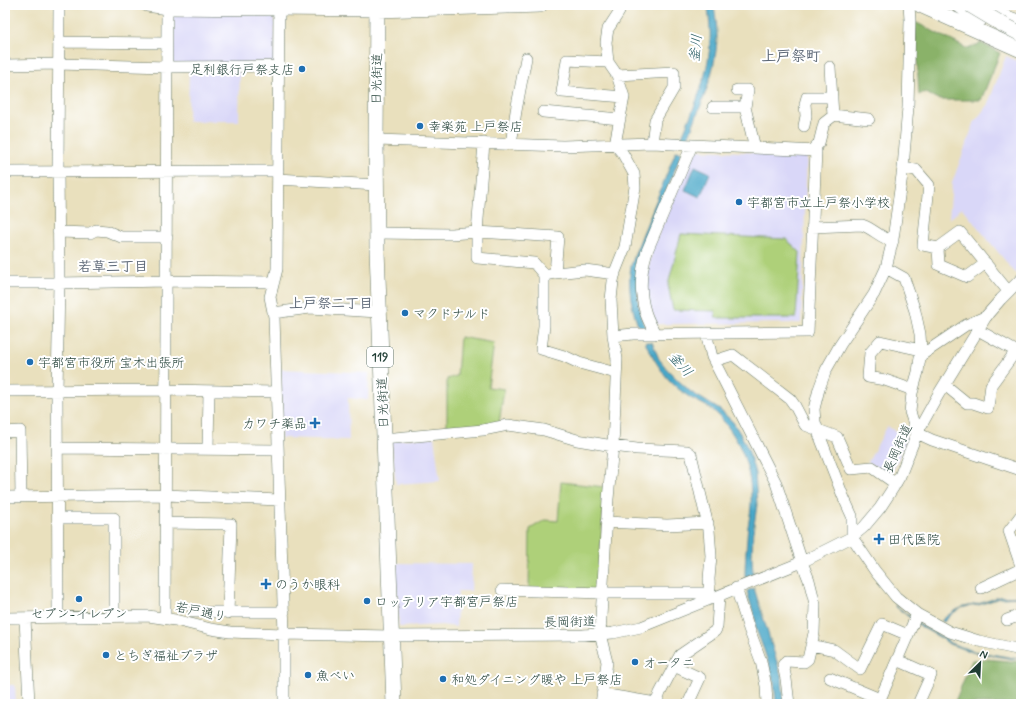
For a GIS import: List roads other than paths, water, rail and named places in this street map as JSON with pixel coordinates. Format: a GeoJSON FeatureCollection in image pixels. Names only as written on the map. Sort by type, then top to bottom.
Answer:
{"type":"FeatureCollection","features":[{"type":"Feature","properties":{"kind":"highway"},"geometry":{"type":"LineString","coordinates":[[377,8],[540,5]]}},
{"type":"Feature","properties":{"kind":"highway"},"geometry":{"type":"LineString","coordinates":[[920,5],[1021,50]]}},
{"type":"Feature","properties":{"kind":"highway"},"geometry":{"type":"LineString","coordinates":[[959,5],[992,26],[1021,41]]}},
{"type":"Feature","properties":{"kind":"highway"},"geometry":{"type":"LineString","coordinates":[[969,5],[1021,23]]}},
{"type":"Feature","properties":{"kind":"highway"},"geometry":{"type":"LineString","coordinates":[[969,5],[1021,34]]}},
{"type":"Feature","properties":{"kind":"highway","name":"日光街道"},"geometry":{"type":"LineString","coordinates":[[377,8],[376,185],[378,312],[394,704]]}},
{"type":"Feature","properties":{"kind":"main road"},"geometry":{"type":"LineString","coordinates":[[147,5],[168,8],[377,8]]}},
{"type":"Feature","properties":{"kind":"street"},"geometry":{"type":"LineString","coordinates":[[58,617],[57,390],[59,283],[59,5]]}},
{"type":"Feature","properties":{"kind":"street"},"geometry":{"type":"LineString","coordinates":[[909,5],[908,106],[903,168],[893,241],[886,268],[874,294],[840,345],[826,370],[814,409],[815,422],[852,516],[852,537],[886,586],[917,614],[939,627],[979,642],[1021,650]]}},
{"type":"Feature","properties":{"kind":"street"},"geometry":{"type":"LineString","coordinates":[[279,7],[277,269],[270,297],[274,317],[284,612],[284,704]]}},
{"type":"Feature","properties":{"kind":"street"},"geometry":{"type":"LineString","coordinates":[[165,618],[168,8]]}},
{"type":"Feature","properties":{"kind":"street"},"geometry":{"type":"LineString","coordinates":[[383,439],[483,430],[508,425],[544,430],[577,440],[612,446],[637,449],[687,451],[691,454],[710,530],[713,596],[718,627],[680,655],[660,693],[656,704],[601,699],[607,662],[600,634],[606,522],[612,446],[616,373],[611,300],[612,281],[625,247],[635,187],[634,174],[623,154],[615,144],[624,97],[617,75],[608,62],[606,42],[608,30],[620,12]]}},
{"type":"Feature","properties":{"kind":"street"},"geometry":{"type":"LineString","coordinates":[[58,42],[167,43]]}},
{"type":"Feature","properties":{"kind":"street"},"geometry":{"type":"LineString","coordinates":[[511,144],[526,58]]}},
{"type":"Feature","properties":{"kind":"street"},"geometry":{"type":"LineString","coordinates":[[608,62],[567,60],[562,92],[624,97]]}},
{"type":"Feature","properties":{"kind":"street"},"geometry":{"type":"LineString","coordinates":[[5,65],[58,64],[167,67],[279,66]]}},
{"type":"Feature","properties":{"kind":"street"},"geometry":{"type":"LineString","coordinates":[[811,151],[819,143],[824,123],[833,116],[830,67]]}},
{"type":"Feature","properties":{"kind":"street"},"geometry":{"type":"LineString","coordinates":[[617,75],[674,72],[674,88],[655,120],[652,143]]}},
{"type":"Feature","properties":{"kind":"street"},"geometry":{"type":"LineString","coordinates":[[736,90],[748,90],[745,108],[755,148]]}},
{"type":"Feature","properties":{"kind":"street"},"geometry":{"type":"LineString","coordinates":[[804,126],[806,116],[805,104],[807,97],[832,97]]}},
{"type":"Feature","properties":{"kind":"street"},"geometry":{"type":"LineString","coordinates":[[713,107],[745,108]]}},
{"type":"Feature","properties":{"kind":"street"},"geometry":{"type":"LineString","coordinates":[[543,112],[620,118]]}},
{"type":"Feature","properties":{"kind":"street"},"geometry":{"type":"LineString","coordinates":[[833,115],[868,119]]}},
{"type":"Feature","properties":{"kind":"street"},"geometry":{"type":"LineString","coordinates":[[376,140],[563,146],[652,143],[816,152],[808,332],[633,334],[613,336]]}},
{"type":"Feature","properties":{"kind":"street"},"geometry":{"type":"LineString","coordinates":[[484,143],[476,258],[534,263],[549,274],[585,270],[614,274]]}},
{"type":"Feature","properties":{"kind":"street"},"geometry":{"type":"LineString","coordinates":[[656,334],[645,312],[641,294],[643,262],[692,145]]}},
{"type":"Feature","properties":{"kind":"street"},"geometry":{"type":"LineString","coordinates":[[903,168],[916,170],[929,185],[923,245],[938,248],[960,232],[1008,291]]}},
{"type":"Feature","properties":{"kind":"street"},"geometry":{"type":"LineString","coordinates":[[5,172],[167,172],[278,175],[376,185]]}},
{"type":"Feature","properties":{"kind":"street"},"geometry":{"type":"LineString","coordinates":[[812,227],[862,225],[869,227],[885,239],[893,241]]}},
{"type":"Feature","properties":{"kind":"street"},"geometry":{"type":"LineString","coordinates":[[58,232],[90,233],[96,230],[107,231],[121,237],[167,237]]}},
{"type":"Feature","properties":{"kind":"street"},"geometry":{"type":"LineString","coordinates":[[377,233],[451,234],[477,232],[558,237],[549,274],[541,349],[580,363],[616,373]]}},
{"type":"Feature","properties":{"kind":"street"},"geometry":{"type":"LineString","coordinates":[[938,248],[939,265],[968,277],[986,263]]}},
{"type":"Feature","properties":{"kind":"street"},"geometry":{"type":"LineString","coordinates":[[886,268],[904,278],[915,311],[920,334],[921,353],[910,412],[917,433],[932,440],[1021,470]]}},
{"type":"Feature","properties":{"kind":"street"},"geometry":{"type":"LineString","coordinates":[[5,283],[167,281],[274,282]]}},
{"type":"Feature","properties":{"kind":"street","name":"長岡街道"},"geometry":{"type":"LineString","coordinates":[[391,636],[600,634],[613,633],[641,627],[713,596],[738,588],[802,562],[852,537],[872,518],[896,484],[917,433],[987,315],[1008,291],[1020,282]]}},
{"type":"Feature","properties":{"kind":"street"},"geometry":{"type":"LineString","coordinates":[[273,313],[310,308],[378,312]]}},
{"type":"Feature","properties":{"kind":"street"},"geometry":{"type":"LineString","coordinates":[[913,390],[884,380],[868,377],[870,353],[880,341],[921,353],[966,325],[987,315]]}},
{"type":"Feature","properties":{"kind":"street"},"geometry":{"type":"LineString","coordinates":[[945,385],[966,403],[973,403],[988,408],[991,385],[1019,352],[978,330]]}},
{"type":"Feature","properties":{"kind":"street"},"geometry":{"type":"LineString","coordinates":[[706,333],[714,361],[776,483],[809,580],[815,604],[814,633],[808,659],[804,662],[786,661],[783,665],[790,703]]}},
{"type":"Feature","properties":{"kind":"street"},"geometry":{"type":"LineString","coordinates":[[714,361],[733,355],[790,399],[805,425],[837,438],[851,469],[872,467],[896,484]]}},
{"type":"Feature","properties":{"kind":"street"},"geometry":{"type":"LineString","coordinates":[[5,391],[167,390],[276,392]]}},
{"type":"Feature","properties":{"kind":"street"},"geometry":{"type":"LineString","coordinates":[[208,449],[209,391]]}},
{"type":"Feature","properties":{"kind":"street"},"geometry":{"type":"LineString","coordinates":[[5,432],[20,432],[21,497]]}},
{"type":"Feature","properties":{"kind":"street"},"geometry":{"type":"LineString","coordinates":[[57,448],[278,450]]}},
{"type":"Feature","properties":{"kind":"street"},"geometry":{"type":"LineString","coordinates":[[5,497],[166,495],[280,500]]}},
{"type":"Feature","properties":{"kind":"street"},"geometry":{"type":"LineString","coordinates":[[981,588],[1021,568],[1016,535],[1009,530],[1021,515]]}},
{"type":"Feature","properties":{"kind":"street"},"geometry":{"type":"LineString","coordinates":[[58,518],[114,518],[114,616]]}},
{"type":"Feature","properties":{"kind":"street"},"geometry":{"type":"LineString","coordinates":[[606,522],[667,525],[708,523]]}},
{"type":"Feature","properties":{"kind":"street"},"geometry":{"type":"LineString","coordinates":[[166,523],[231,524],[228,613]]}},
{"type":"Feature","properties":{"kind":"street"},"geometry":{"type":"LineString","coordinates":[[738,588],[749,629],[761,661],[766,686],[767,704]]}},
{"type":"Feature","properties":{"kind":"street"},"geometry":{"type":"LineString","coordinates":[[502,590],[713,596]]}},
{"type":"Feature","properties":{"kind":"street"},"geometry":{"type":"LineString","coordinates":[[193,612],[284,612]]}},
{"type":"Feature","properties":{"kind":"street"},"geometry":{"type":"LineString","coordinates":[[211,613],[211,629]]}},
{"type":"Feature","properties":{"kind":"street"},"geometry":{"type":"LineString","coordinates":[[830,678],[879,702],[917,614]]}},
{"type":"Feature","properties":{"kind":"street"},"geometry":{"type":"LineString","coordinates":[[1007,620],[1021,615]]}},
{"type":"Feature","properties":{"kind":"street","name":"若戸通り"},"geometry":{"type":"LineString","coordinates":[[5,618],[148,616],[186,622],[211,629],[237,632],[391,636]]}},
{"type":"Feature","properties":{"kind":"street"},"geometry":{"type":"LineString","coordinates":[[24,618],[29,704]]}},
{"type":"Feature","properties":{"kind":"street"},"geometry":{"type":"LineString","coordinates":[[811,645],[834,650],[860,669],[882,624],[908,635]]}},
{"type":"Feature","properties":{"kind":"street"},"geometry":{"type":"LineString","coordinates":[[898,660],[931,675],[918,704]]}},
{"type":"Feature","properties":{"kind":"street"},"geometry":{"type":"LineString","coordinates":[[674,666],[700,678],[688,704]]}},
{"type":"Feature","properties":{"kind":"water"},"geometry":{"type":"Polygon","coordinates":[[[708,7],[714,7],[716,22],[717,38],[714,65],[687,141],[680,141],[699,93],[709,56],[710,25],[708,7]]]}},
{"type":"Feature","properties":{"kind":"water"},"geometry":{"type":"Polygon","coordinates":[[[676,151],[682,152],[643,248],[638,301],[641,317],[648,331],[640,331],[631,299],[631,266],[676,151]]]}},
{"type":"Feature","properties":{"kind":"water"},"geometry":{"type":"Polygon","coordinates":[[[695,166],[710,173],[700,197],[685,190],[695,166]]]}},
{"type":"Feature","properties":{"kind":"water"},"geometry":{"type":"Polygon","coordinates":[[[645,342],[652,342],[659,359],[667,369],[691,392],[720,410],[733,422],[748,449],[755,473],[757,505],[753,532],[753,574],[745,577],[751,494],[749,475],[740,447],[730,430],[714,411],[688,396],[672,383],[657,364],[645,342]]]}},
{"type":"Feature","properties":{"kind":"water"},"geometry":{"type":"Polygon","coordinates":[[[754,588],[782,678],[784,704],[776,704],[774,681],[756,629],[755,619],[747,591],[754,588]]]}},
{"type":"Feature","properties":{"kind":"water"},"geometry":{"type":"Polygon","coordinates":[[[1021,596],[1000,598],[978,605],[967,606],[999,597],[1021,596]]]}},
{"type":"Feature","properties":{"kind":"water"},"geometry":{"type":"Polygon","coordinates":[[[895,605],[924,627],[950,643],[973,651],[1021,658],[1014,659],[972,652],[949,644],[923,628],[895,605]]]}},
{"type":"Feature","properties":{"kind":"water"},"geometry":{"type":"Polygon","coordinates":[[[961,608],[953,613],[944,622],[941,621],[951,613],[961,608]]]}},
{"type":"Feature","properties":{"kind":"place","name":"足利銀行戸祭支店"},"geometry":{"type":"Point","coordinates":[302,69]}},
{"type":"Feature","properties":{"kind":"place","name":"幸楽苑 上戸祭店"},"geometry":{"type":"Point","coordinates":[420,126]}},
{"type":"Feature","properties":{"kind":"place","name":"宇都宮市立上戸祭小学校"},"geometry":{"type":"Point","coordinates":[739,202]}},
{"type":"Feature","properties":{"kind":"place","name":"マクドナルド"},"geometry":{"type":"Point","coordinates":[405,313]}},
{"type":"Feature","properties":{"kind":"place","name":"宇都宮市役所 宝木出張所"},"geometry":{"type":"Point","coordinates":[30,362]}},
{"type":"Feature","properties":{"kind":"place","name":"カワチ薬品"},"geometry":{"type":"Point","coordinates":[315,423]}},
{"type":"Feature","properties":{"kind":"place","name":"田代医院"},"geometry":{"type":"Point","coordinates":[879,539]}},
{"type":"Feature","properties":{"kind":"place","name":"のうか眼科"},"geometry":{"type":"Point","coordinates":[266,584]}},
{"type":"Feature","properties":{"kind":"place","name":"セブン-イレブン"},"geometry":{"type":"Point","coordinates":[79,599]}},
{"type":"Feature","properties":{"kind":"place","name":"ロッテリア宇都宮戸祭店"},"geometry":{"type":"Point","coordinates":[367,601]}},
{"type":"Feature","properties":{"kind":"place","name":"とちぎ福祉プラザ"},"geometry":{"type":"Point","coordinates":[106,655]}},
{"type":"Feature","properties":{"kind":"place","name":"オータニ"},"geometry":{"type":"Point","coordinates":[635,662]}},
{"type":"Feature","properties":{"kind":"place","name":"魚べい"},"geometry":{"type":"Point","coordinates":[308,675]}},
{"type":"Feature","properties":{"kind":"place","name":"和処ダイニング暖や 上戸祭店"},"geometry":{"type":"Point","coordinates":[443,679]}},
{"type":"Feature","properties":{"kind":"district","name":"上戸祭町"},"geometry":{"type":"Point","coordinates":[791,56]}},
{"type":"Feature","properties":{"kind":"district","name":"若草三丁目"},"geometry":{"type":"Point","coordinates":[113,266]}},
{"type":"Feature","properties":{"kind":"district","name":"上戸祭二丁目"},"geometry":{"type":"Point","coordinates":[331,303]}},
{"type":"Feature","properties":{"kind":"water label","name":"釜川"},"geometry":{"type":"Point","coordinates":[695,48]}},
{"type":"Feature","properties":{"kind":"water label","name":"釜川"},"geometry":{"type":"Point","coordinates":[681,364]}}]}
